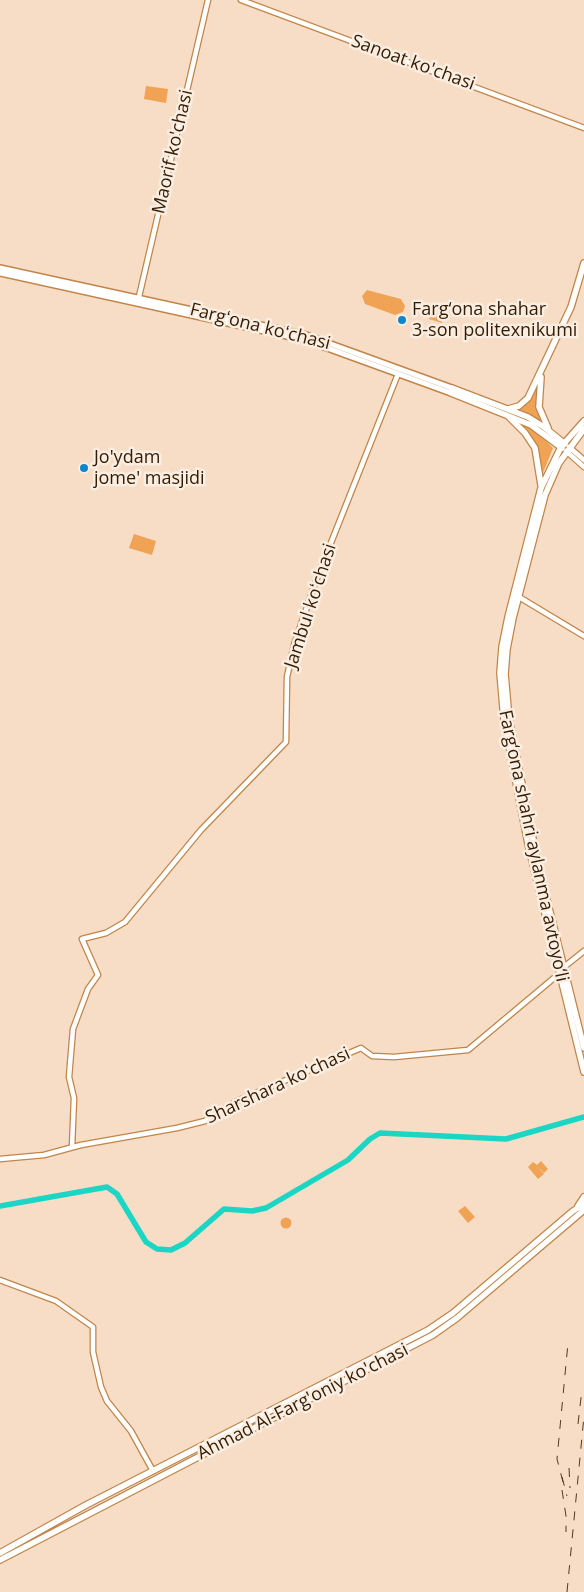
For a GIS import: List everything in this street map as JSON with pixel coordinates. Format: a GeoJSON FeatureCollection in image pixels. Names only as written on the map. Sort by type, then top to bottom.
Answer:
{"type":"FeatureCollection","features":[{"type":"Feature","properties":{"kind":"highway"},"geometry":{"type":"LineString","coordinates":[[541,488],[535,448],[507,412],[526,400],[546,362],[571,307],[584,263]]}},
{"type":"Feature","properties":{"kind":"highway"},"geometry":{"type":"LineString","coordinates":[[546,362],[540,383],[539,404],[549,430]]}},
{"type":"Feature","properties":{"kind":"highway","name":"Fargʻona koʻchasi"},"geometry":{"type":"LineString","coordinates":[[451,391],[507,412],[528,417],[549,430],[565,447]]}},
{"type":"Feature","properties":{"kind":"highway","name":"Fargʻona koʻchasi"},"geometry":{"type":"LineString","coordinates":[[507,412],[565,447]]}},
{"type":"Feature","properties":{"kind":"highway"},"geometry":{"type":"LineString","coordinates":[[565,447],[584,421]]}},
{"type":"Feature","properties":{"kind":"highway"},"geometry":{"type":"LineString","coordinates":[[565,447],[584,429]]}},
{"type":"Feature","properties":{"kind":"highway","name":"Farg‘ona shahri aylanma avtoyo‘li"},"geometry":{"type":"LineString","coordinates":[[565,447],[541,488],[510,609],[501,656],[501,688],[504,720],[584,1048]]}},
{"type":"Feature","properties":{"kind":"highway","name":"Farg‘ona shahri aylanma avtoyo‘li"},"geometry":{"type":"LineString","coordinates":[[565,447],[548,486],[518,597],[507,649],[506,699],[526,814],[560,976],[584,1072]]}},
{"type":"Feature","properties":{"kind":"highway"},"geometry":{"type":"LineString","coordinates":[[573,1211],[584,1197]]}},
{"type":"Feature","properties":{"kind":"highway","name":"Ahmad Al-Farg'oniy ko'chasi"},"geometry":{"type":"LineString","coordinates":[[0,1553],[154,1471],[428,1330],[453,1313],[573,1211],[584,1204]]}},
{"type":"Feature","properties":{"kind":"highway","name":"Ahmad Al-Farg'oniy ko'chasi"},"geometry":{"type":"LineString","coordinates":[[0,1560],[433,1335],[457,1318],[584,1210]]}},
{"type":"Feature","properties":{"kind":"highway"},"geometry":{"type":"LineString","coordinates":[[154,1471],[158,1478]]}},
{"type":"Feature","properties":{"kind":"main road","name":"Fargʻona koʻchasi"},"geometry":{"type":"LineString","coordinates":[[0,268],[305,340],[451,391]]}},
{"type":"Feature","properties":{"kind":"main road","name":"Fargʻona koʻchasi"},"geometry":{"type":"LineString","coordinates":[[0,273],[306,335],[451,391]]}},
{"type":"Feature","properties":{"kind":"street","name":"Maorif ko'chasi"},"geometry":{"type":"LineString","coordinates":[[138,301],[208,0]]}},
{"type":"Feature","properties":{"kind":"street","name":"Sanoat ko'chasi"},"geometry":{"type":"LineString","coordinates":[[241,0],[584,128]]}},
{"type":"Feature","properties":{"kind":"street","name":"Jambul koʻchasi"},"geometry":{"type":"LineString","coordinates":[[72,1147],[74,1098],[69,1077],[73,1029],[93,982],[98,975],[82,939],[106,933],[125,922],[191,842],[286,742],[288,677],[294,645],[317,578],[398,374]]}},
{"type":"Feature","properties":{"kind":"street"},"geometry":{"type":"LineString","coordinates":[[565,447],[584,460]]}},
{"type":"Feature","properties":{"kind":"street"},"geometry":{"type":"LineString","coordinates":[[565,447],[584,467]]}},
{"type":"Feature","properties":{"kind":"street"},"geometry":{"type":"LineString","coordinates":[[518,597],[584,636]]}},
{"type":"Feature","properties":{"kind":"street"},"geometry":{"type":"LineString","coordinates":[[564,967],[584,951]]}},
{"type":"Feature","properties":{"kind":"street","name":"Sharshara koʻchasi"},"geometry":{"type":"LineString","coordinates":[[0,1159],[44,1155],[72,1147],[205,1121],[237,1101],[361,1048],[372,1056],[394,1057],[468,1050],[554,978],[560,976]]}},
{"type":"Feature","properties":{"kind":"street"},"geometry":{"type":"LineString","coordinates":[[0,1280],[56,1302],[93,1327],[93,1352],[101,1388],[107,1401],[131,1431],[154,1471]]}},
{"type":"Feature","properties":{"kind":"shaded area"},"geometry":{"type":"Polygon","coordinates":[[[146,86],[168,89],[166,103],[144,99],[146,86]]]}},
{"type":"Feature","properties":{"kind":"shaded area"},"geometry":{"type":"Polygon","coordinates":[[[367,290],[401,299],[405,306],[403,312],[395,315],[365,304],[362,296],[367,290]]]}},
{"type":"Feature","properties":{"kind":"shaded area"},"geometry":{"type":"Polygon","coordinates":[[[431,312],[444,316],[442,323],[429,319],[431,312]]]}},
{"type":"Feature","properties":{"kind":"shaded area"},"geometry":{"type":"Polygon","coordinates":[[[536,387],[537,409],[541,421],[519,409],[528,403],[536,387]]]}},
{"type":"Feature","properties":{"kind":"shaded area"},"geometry":{"type":"Polygon","coordinates":[[[520,422],[537,432],[553,448],[543,473],[536,445],[520,422]]]}},
{"type":"Feature","properties":{"kind":"shaded area"},"geometry":{"type":"Polygon","coordinates":[[[134,534],[156,541],[152,555],[129,548],[134,534]]]}},
{"type":"Feature","properties":{"kind":"shaded area"},"geometry":{"type":"Polygon","coordinates":[[[541,1161],[548,1169],[544,1173],[537,1166],[544,1174],[538,1179],[528,1167],[533,1162],[537,1165],[541,1161]]]}},
{"type":"Feature","properties":{"kind":"shaded area"},"geometry":{"type":"Polygon","coordinates":[[[465,1206],[475,1217],[468,1223],[458,1211],[465,1206]]]}},
{"type":"Feature","properties":{"kind":"shaded area"},"geometry":{"type":"Polygon","coordinates":[[[286,1217],[292,1223],[286,1229],[280,1223],[286,1217]]]}},
{"type":"Feature","properties":{"kind":"waterway"},"geometry":{"type":"LineString","coordinates":[[0,1206],[107,1187],[117,1194],[146,1242],[157,1249],[171,1250],[185,1243],[224,1209],[252,1211],[266,1208],[348,1160],[370,1139],[380,1133],[506,1139],[584,1117]]}},
{"type":"Feature","properties":{"kind":"railway"},"geometry":{"type":"LineString","coordinates":[[563,1482],[557,1459],[568,1343]]}},
{"type":"Feature","properties":{"kind":"railway"},"geometry":{"type":"LineString","coordinates":[[578,1424],[582,1389]]}},
{"type":"Feature","properties":{"kind":"railway"},"geometry":{"type":"LineString","coordinates":[[567,1592],[584,1416]]}},
{"type":"Feature","properties":{"kind":"railway"},"geometry":{"type":"LineString","coordinates":[[569,1468],[570,1488]]}},
{"type":"Feature","properties":{"kind":"railway"},"geometry":{"type":"LineString","coordinates":[[562,1477],[567,1496]]}},
{"type":"Feature","properties":{"kind":"railway"},"geometry":{"type":"LineString","coordinates":[[562,1490],[566,1516],[566,1532]]}},
{"type":"Feature","properties":{"kind":"place","name":"Farg‘ona shahar 3-son politexnikumi"},"geometry":{"type":"Point","coordinates":[402,320]}},
{"type":"Feature","properties":{"kind":"place","name":"Jo'ydam jome' masjidi"},"geometry":{"type":"Point","coordinates":[84,468]}}]}
